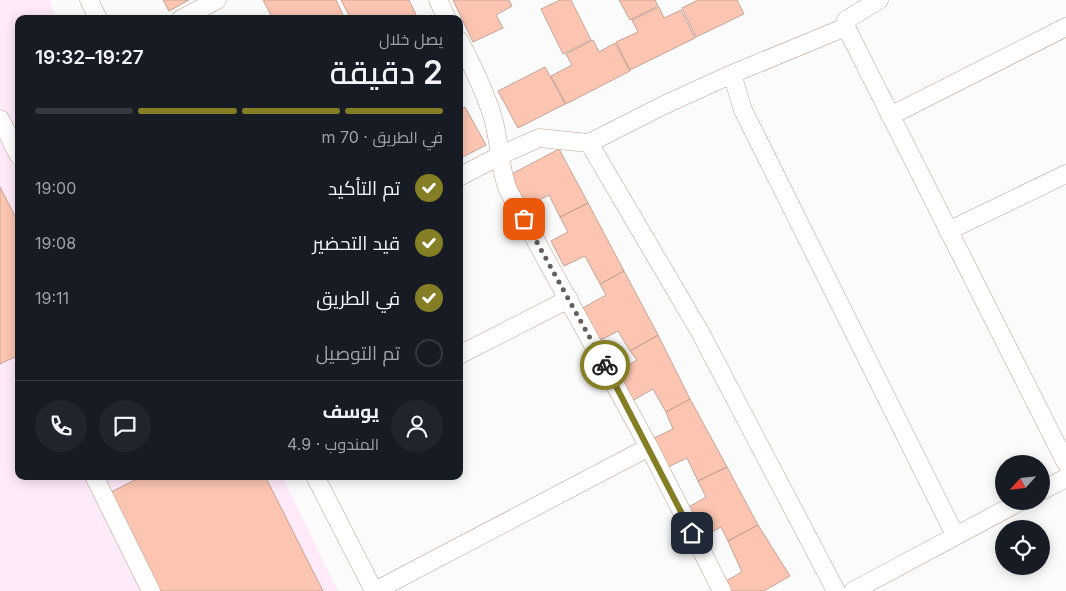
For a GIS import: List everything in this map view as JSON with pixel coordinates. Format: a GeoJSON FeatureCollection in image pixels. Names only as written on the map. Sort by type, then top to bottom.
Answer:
{"type":"FeatureCollection","features":[{"type":"Feature","properties":{"kind":"street"},"geometry":{"type":"LineString","coordinates":[[89,0],[96,15]]}},
{"type":"Feature","properties":{"kind":"street"},"geometry":{"type":"LineString","coordinates":[[189,15],[217,0]]}},
{"type":"Feature","properties":{"kind":"street"},"geometry":{"type":"LineString","coordinates":[[438,0],[445,15]]}},
{"type":"Feature","properties":{"kind":"street"},"geometry":{"type":"LineString","coordinates":[[879,0],[852,15],[846,20],[846,27],[1066,463]]}},
{"type":"Feature","properties":{"kind":"street"},"geometry":{"type":"LineString","coordinates":[[463,175],[539,138],[589,143],[664,105],[732,74],[846,27]]}},
{"type":"Feature","properties":{"kind":"street"},"geometry":{"type":"LineString","coordinates":[[890,116],[1066,27]]}},
{"type":"Feature","properties":{"kind":"street"},"geometry":{"type":"LineString","coordinates":[[463,49],[488,104],[496,132],[501,169],[508,190],[649,447],[722,591]]}},
{"type":"Feature","properties":{"kind":"street"},"geometry":{"type":"LineString","coordinates":[[732,74],[743,110],[956,536]]}},
{"type":"Feature","properties":{"kind":"street"},"geometry":{"type":"LineString","coordinates":[[0,119],[15,148]]}},
{"type":"Feature","properties":{"kind":"street"},"geometry":{"type":"LineString","coordinates":[[589,143],[700,332],[836,591]]}},
{"type":"Feature","properties":{"kind":"street"},"geometry":{"type":"LineString","coordinates":[[948,231],[1066,174]]}},
{"type":"Feature","properties":{"kind":"street"},"geometry":{"type":"LineString","coordinates":[[463,353],[569,299]]}},
{"type":"Feature","properties":{"kind":"street"},"geometry":{"type":"LineString","coordinates":[[317,480],[375,591],[649,447]]}},
{"type":"Feature","properties":{"kind":"street"},"geometry":{"type":"LineString","coordinates":[[1050,486],[1066,478]]}},
{"type":"Feature","properties":{"kind":"street"},"geometry":{"type":"LineString","coordinates":[[96,480],[151,591]]}},
{"type":"Feature","properties":{"kind":"street"},"geometry":{"type":"LineString","coordinates":[[854,591],[871,587],[956,536],[1004,510]]}},
{"type":"Feature","properties":{"kind":"shaded area"},"geometry":{"type":"Polygon","coordinates":[[[0,0],[49,0],[56,15],[15,15],[15,480],[284,480],[338,591],[0,591],[0,0]]]}},
{"type":"Feature","properties":{"kind":"building"},"geometry":{"type":"Polygon","coordinates":[[[163,0],[189,0],[169,11],[163,0]]]}},
{"type":"Feature","properties":{"kind":"building"},"geometry":{"type":"Polygon","coordinates":[[[263,0],[336,0],[343,15],[271,15],[263,0]]]}},
{"type":"Feature","properties":{"kind":"building"},"geometry":{"type":"Polygon","coordinates":[[[341,0],[409,0],[416,15],[349,15],[341,0]]]}},
{"type":"Feature","properties":{"kind":"building"},"geometry":{"type":"Polygon","coordinates":[[[453,0],[509,0],[512,6],[496,15],[503,28],[473,42],[463,21],[463,15],[460,15],[453,0]]]}},
{"type":"Feature","properties":{"kind":"building"},"geometry":{"type":"Polygon","coordinates":[[[560,0],[571,0],[591,40],[563,54],[541,9],[560,0]]]}},
{"type":"Feature","properties":{"kind":"building"},"geometry":{"type":"Polygon","coordinates":[[[619,0],[655,0],[658,6],[630,20],[619,0]]]}},
{"type":"Feature","properties":{"kind":"building"},"geometry":{"type":"Polygon","coordinates":[[[698,0],[737,0],[744,14],[696,37],[682,8],[698,0]]]}},
{"type":"Feature","properties":{"kind":"building"},"geometry":{"type":"Polygon","coordinates":[[[659,7],[664,18],[681,10],[695,38],[630,70],[616,42],[638,32],[632,20],[659,7]]]}},
{"type":"Feature","properties":{"kind":"building"},"geometry":{"type":"Polygon","coordinates":[[[593,40],[599,52],[615,43],[630,71],[566,104],[551,76],[572,65],[566,54],[593,40]]]}},
{"type":"Feature","properties":{"kind":"building"},"geometry":{"type":"Polygon","coordinates":[[[545,67],[565,104],[518,128],[498,91],[545,67]]]}},
{"type":"Feature","properties":{"kind":"building"},"geometry":{"type":"Polygon","coordinates":[[[465,107],[486,145],[463,157],[463,108],[465,107]]]}},
{"type":"Feature","properties":{"kind":"building"},"geometry":{"type":"Polygon","coordinates":[[[559,149],[588,203],[560,217],[549,195],[524,208],[508,176],[559,149]]]}},
{"type":"Feature","properties":{"kind":"building"},"geometry":{"type":"Polygon","coordinates":[[[0,187],[15,216],[15,357],[0,364],[0,187]]]}},
{"type":"Feature","properties":{"kind":"building"},"geometry":{"type":"Polygon","coordinates":[[[588,203],[624,271],[600,284],[585,256],[564,266],[551,241],[568,232],[560,217],[588,203]]]}},
{"type":"Feature","properties":{"kind":"building"},"geometry":{"type":"Polygon","coordinates":[[[624,271],[658,335],[630,351],[618,331],[599,341],[581,309],[606,295],[600,284],[624,271]]]}},
{"type":"Feature","properties":{"kind":"building"},"geometry":{"type":"Polygon","coordinates":[[[658,335],[690,399],[666,412],[653,389],[630,402],[614,373],[637,360],[630,351],[658,335]]]}},
{"type":"Feature","properties":{"kind":"building"},"geometry":{"type":"Polygon","coordinates":[[[690,399],[727,467],[698,481],[687,458],[666,468],[652,439],[673,429],[666,412],[690,399]]]}},
{"type":"Feature","properties":{"kind":"building"},"geometry":{"type":"Polygon","coordinates":[[[727,467],[758,525],[728,541],[721,527],[703,537],[687,508],[706,497],[698,481],[727,467]]]}},
{"type":"Feature","properties":{"kind":"building"},"geometry":{"type":"Polygon","coordinates":[[[135,480],[267,480],[323,591],[160,591],[109,493],[135,480]]]}},
{"type":"Feature","properties":{"kind":"building"},"geometry":{"type":"Polygon","coordinates":[[[758,525],[790,576],[764,591],[731,591],[726,581],[742,572],[728,541],[758,525]]]}},
{"type":"Feature","properties":{"kind":"way so far"},"geometry":{"type":"LineString","coordinates":[[524,219],[605,365]]}},
{"type":"Feature","properties":{"kind":"route"},"geometry":{"type":"LineString","coordinates":[[605,365],[692,533]]}}]}
